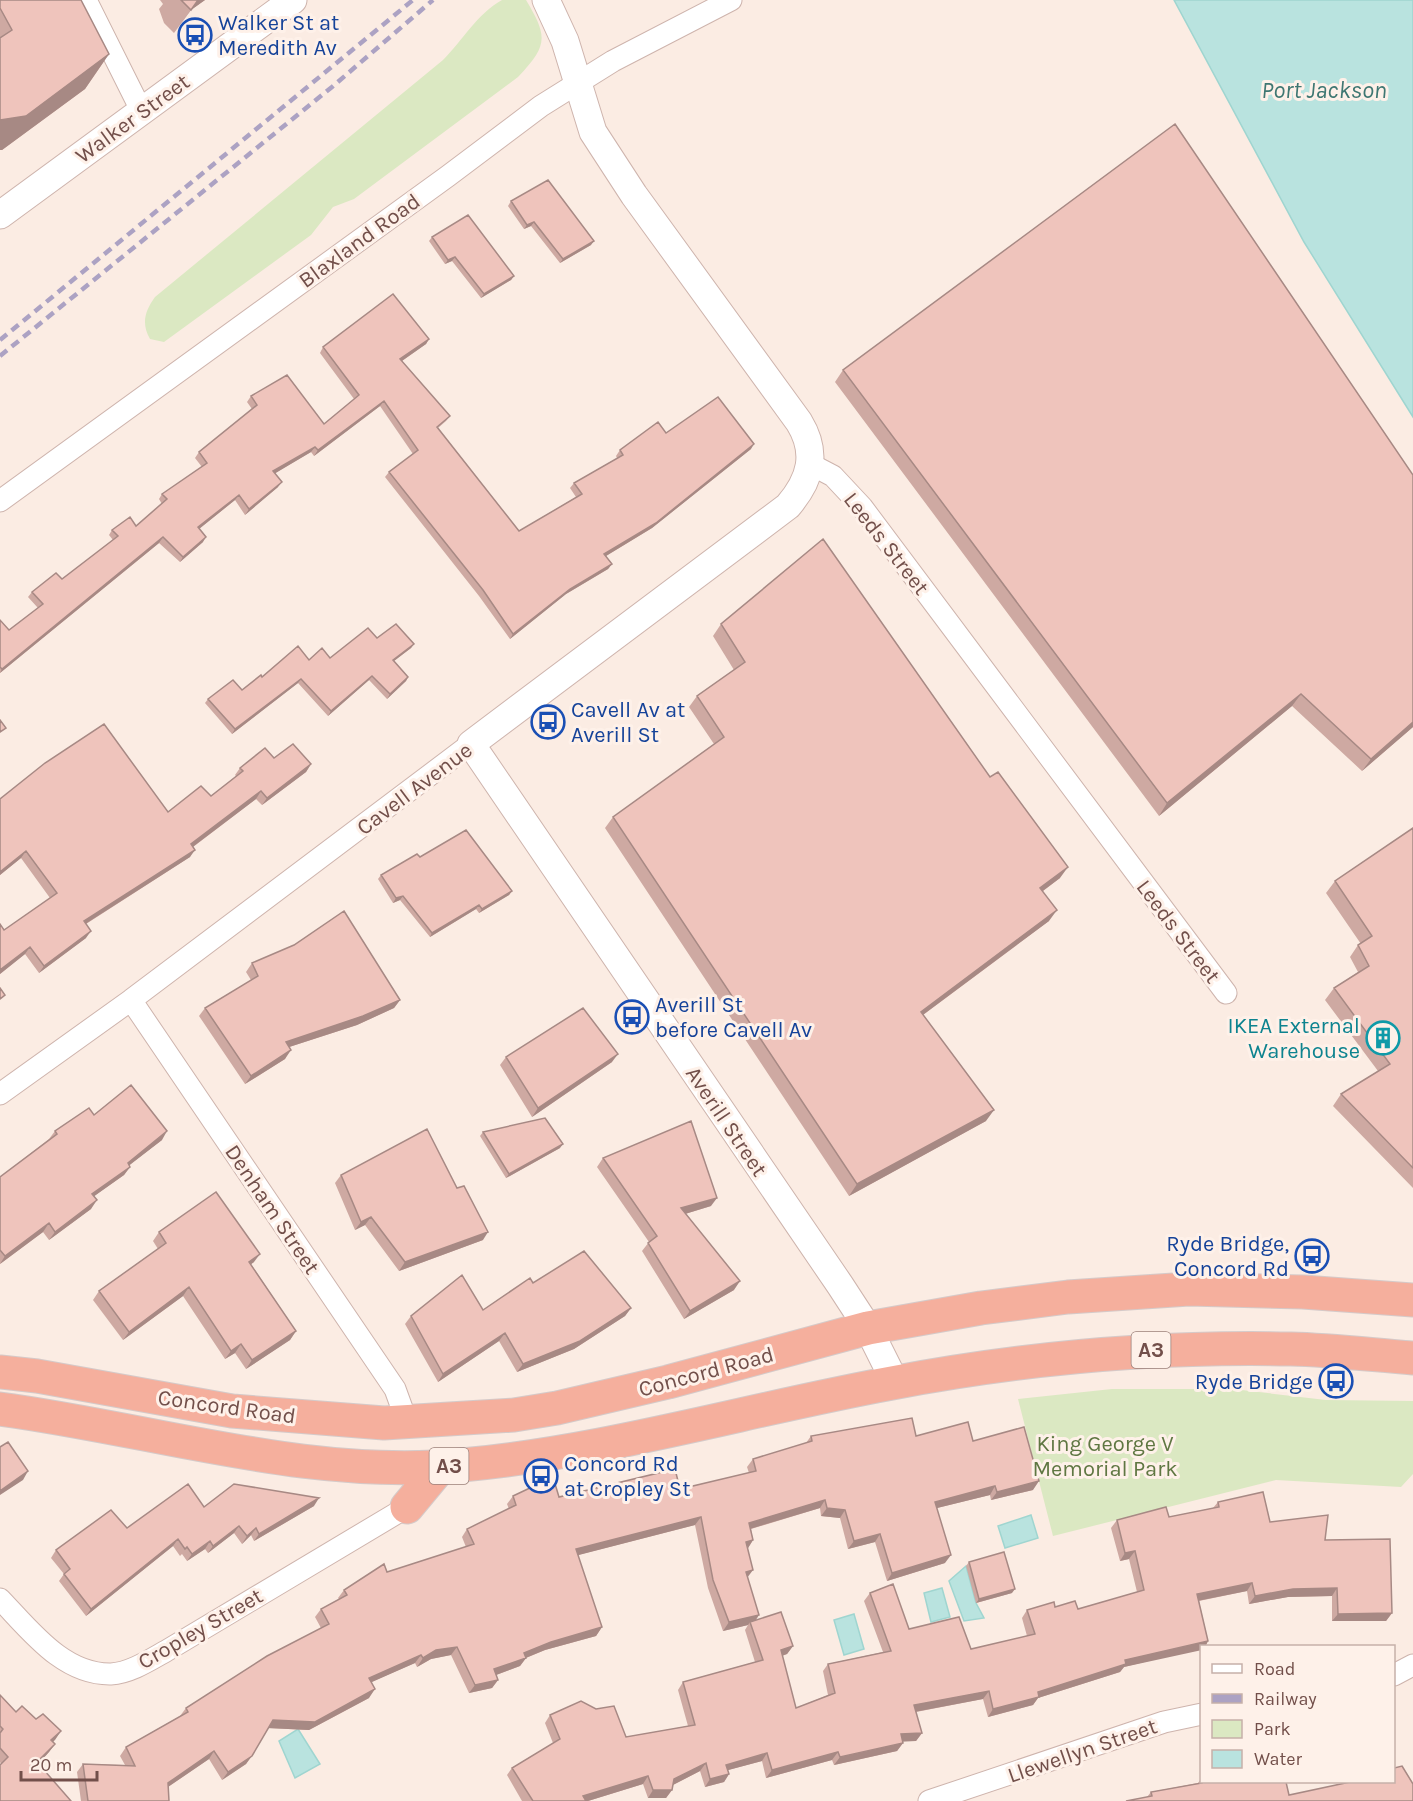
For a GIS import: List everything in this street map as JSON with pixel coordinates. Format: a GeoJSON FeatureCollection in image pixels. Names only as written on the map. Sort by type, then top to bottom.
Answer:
{"type":"FeatureCollection","features":[{"type":"Feature","properties":{"kind":"highway","name":"Concord Road"},"geometry":{"type":"LineString","coordinates":[[0,1372],[37,1376],[232,1410],[384,1423],[407,1422],[514,1415],[557,1408],[668,1382],[868,1328],[981,1308],[1068,1297],[1190,1289],[1303,1292],[1413,1300]]}},
{"type":"Feature","properties":{"kind":"highway","name":"Concord Road"},"geometry":{"type":"LineString","coordinates":[[0,1410],[290,1459],[384,1466],[461,1466],[573,1449],[895,1382],[1056,1357],[1120,1352],[1295,1349],[1413,1358]]}},
{"type":"Feature","properties":{"kind":"highway"},"geometry":{"type":"LineString","coordinates":[[406,1507],[441,1466]]}},
{"type":"Feature","properties":{"kind":"street"},"geometry":{"type":"LineString","coordinates":[[86,0],[142,112]]}},
{"type":"Feature","properties":{"kind":"street","name":"Walker Street"},"geometry":{"type":"LineString","coordinates":[[0,215],[293,0]]}},
{"type":"Feature","properties":{"kind":"street"},"geometry":{"type":"LineString","coordinates":[[546,0],[565,41],[593,132],[668,243],[799,422],[810,445],[812,465]]}},
{"type":"Feature","properties":{"kind":"street","name":"Blaxland Road"},"geometry":{"type":"LineString","coordinates":[[0,501],[439,183],[541,105],[577,82],[731,0]]}},
{"type":"Feature","properties":{"kind":"street","name":"Cavell Avenue"},"geometry":{"type":"LineString","coordinates":[[0,1094],[131,1000],[788,506],[803,486],[812,465]]}},
{"type":"Feature","properties":{"kind":"street","name":"Leeds Street"},"geometry":{"type":"LineString","coordinates":[[812,465],[833,476],[862,507],[1226,993]]}},
{"type":"Feature","properties":{"kind":"street","name":"Averill Street"},"geometry":{"type":"LineString","coordinates":[[471,744],[868,1328],[895,1382]]}},
{"type":"Feature","properties":{"kind":"street","name":"Denham Street"},"geometry":{"type":"LineString","coordinates":[[131,1000],[394,1389],[407,1422]]}},
{"type":"Feature","properties":{"kind":"street","name":"Cropley Street"},"geometry":{"type":"LineString","coordinates":[[0,1599],[40,1641],[65,1660],[88,1672],[113,1674],[137,1666],[166,1652],[406,1507]]}},
{"type":"Feature","properties":{"kind":"street"},"geometry":{"type":"LineString","coordinates":[[1395,1674],[1413,1665]]}},
{"type":"Feature","properties":{"kind":"street","name":"Llewellyn Street"},"geometry":{"type":"LineString","coordinates":[[929,1801],[1164,1722],[1200,1714]]}},
{"type":"Feature","properties":{"kind":"green space"},"geometry":{"type":"Polygon","coordinates":[[[502,0],[526,0],[541,32],[540,48],[518,77],[354,199],[333,207],[311,235],[164,342],[150,339],[145,317],[155,297],[443,60],[485,12],[502,0]]]}},
{"type":"Feature","properties":{"kind":"green space","name":"King George V Memorial Park"},"geometry":{"type":"Polygon","coordinates":[[[1112,1389],[1233,1389],[1326,1400],[1413,1401],[1413,1474],[1401,1487],[1276,1480],[1053,1536],[1018,1399],[1112,1389]]]}},
{"type":"Feature","properties":{"kind":"water","name":"Port Jackson"},"geometry":{"type":"Polygon","coordinates":[[[1174,0],[1413,0],[1413,417],[1304,242],[1174,0]]]}},
{"type":"Feature","properties":{"kind":"water"},"geometry":{"type":"Polygon","coordinates":[[[1031,1515],[1038,1538],[1005,1548],[998,1526],[1031,1515]]]}},
{"type":"Feature","properties":{"kind":"water"},"geometry":{"type":"Polygon","coordinates":[[[966,1566],[976,1603],[984,1618],[964,1621],[949,1581],[966,1566]]]}},
{"type":"Feature","properties":{"kind":"water"},"geometry":{"type":"Polygon","coordinates":[[[942,1588],[950,1617],[931,1622],[924,1593],[942,1588]]]}},
{"type":"Feature","properties":{"kind":"water"},"geometry":{"type":"Polygon","coordinates":[[[854,1614],[864,1649],[844,1655],[834,1620],[854,1614]]]}},
{"type":"Feature","properties":{"kind":"water"},"geometry":{"type":"Polygon","coordinates":[[[298,1729],[320,1764],[295,1778],[279,1741],[298,1729]]]}},
{"type":"Feature","properties":{"kind":"building"},"geometry":{"type":"Polygon","coordinates":[[[0,0],[81,0],[109,54],[26,116],[0,120],[0,38],[12,30],[0,8],[0,0]]]}},
{"type":"Feature","properties":{"kind":"building"},"geometry":{"type":"Polygon","coordinates":[[[181,0],[198,0],[191,10],[181,0]]]}},
{"type":"Feature","properties":{"kind":"building"},"geometry":{"type":"Polygon","coordinates":[[[1175,124],[1413,475],[1413,722],[1371,759],[1301,694],[1167,803],[843,370],[1175,124]]]}},
{"type":"Feature","properties":{"kind":"building"},"geometry":{"type":"Polygon","coordinates":[[[548,180],[594,241],[563,259],[534,222],[527,225],[511,201],[548,180]]]}},
{"type":"Feature","properties":{"kind":"building"},"geometry":{"type":"Polygon","coordinates":[[[468,215],[514,276],[484,294],[455,257],[448,260],[432,237],[468,215]]]}},
{"type":"Feature","properties":{"kind":"building"},"geometry":{"type":"Polygon","coordinates":[[[393,294],[429,339],[400,359],[450,416],[437,427],[519,531],[582,494],[574,483],[623,455],[620,450],[658,422],[666,433],[718,397],[754,444],[656,523],[604,554],[612,564],[570,589],[513,634],[483,590],[389,472],[418,450],[384,401],[318,450],[315,447],[273,471],[282,482],[249,509],[239,495],[198,527],[206,537],[183,557],[163,537],[2,669],[0,667],[0,620],[9,630],[43,604],[32,592],[56,573],[62,579],[118,536],[112,530],[130,517],[136,526],[167,499],[162,494],[207,463],[199,452],[257,405],[251,396],[287,375],[324,424],[359,395],[323,347],[393,294]]]}},
{"type":"Feature","properties":{"kind":"building"},"geometry":{"type":"Polygon","coordinates":[[[823,539],[990,777],[998,772],[1068,867],[1040,888],[1057,910],[921,1012],[994,1110],[857,1184],[613,817],[724,737],[697,696],[745,662],[721,624],[823,539]]]}},
{"type":"Feature","properties":{"kind":"building"},"geometry":{"type":"Polygon","coordinates":[[[396,624],[414,644],[393,660],[408,677],[390,694],[372,676],[331,711],[301,679],[235,729],[208,699],[233,680],[242,690],[261,675],[262,677],[298,646],[309,660],[322,648],[330,658],[368,628],[377,638],[396,624]]]}},
{"type":"Feature","properties":{"kind":"building"},"geometry":{"type":"Polygon","coordinates":[[[0,720],[6,728],[0,732],[0,720]]]}},
{"type":"Feature","properties":{"kind":"building"},"geometry":{"type":"Polygon","coordinates":[[[104,724],[168,812],[201,786],[211,796],[243,771],[240,768],[265,748],[274,758],[293,744],[311,764],[267,798],[261,791],[191,844],[195,850],[84,921],[91,931],[44,966],[30,947],[0,970],[0,924],[4,930],[57,893],[26,851],[0,872],[0,799],[45,763],[104,724]]]}},
{"type":"Feature","properties":{"kind":"building","name":"IKEA External Warehouse"},"geometry":{"type":"Polygon","coordinates":[[[1413,828],[1413,1168],[1341,1094],[1390,1064],[1334,988],[1369,966],[1358,945],[1372,936],[1335,881],[1413,828]]]}},
{"type":"Feature","properties":{"kind":"building"},"geometry":{"type":"Polygon","coordinates":[[[466,830],[512,891],[482,909],[479,905],[432,933],[403,896],[396,898],[381,875],[417,854],[420,857],[466,830]]]}},
{"type":"Feature","properties":{"kind":"building"},"geometry":{"type":"Polygon","coordinates":[[[344,911],[400,1000],[363,1016],[286,1042],[291,1050],[251,1076],[205,1008],[258,976],[252,963],[294,945],[344,911]]]}},
{"type":"Feature","properties":{"kind":"building"},"geometry":{"type":"Polygon","coordinates":[[[0,988],[5,995],[0,999],[0,988]]]}},
{"type":"Feature","properties":{"kind":"building"},"geometry":{"type":"Polygon","coordinates":[[[583,1008],[618,1054],[538,1108],[506,1057],[583,1008]]]}},
{"type":"Feature","properties":{"kind":"building"},"geometry":{"type":"Polygon","coordinates":[[[131,1085],[167,1131],[128,1163],[130,1167],[92,1194],[97,1200],[55,1232],[49,1223],[5,1256],[0,1250],[0,1177],[57,1134],[55,1131],[89,1108],[94,1115],[131,1085]]]}},
{"type":"Feature","properties":{"kind":"building"},"geometry":{"type":"Polygon","coordinates":[[[545,1118],[563,1144],[509,1174],[483,1132],[545,1118]]]}},
{"type":"Feature","properties":{"kind":"building"},"geometry":{"type":"Polygon","coordinates":[[[691,1121],[717,1198],[681,1208],[740,1281],[690,1311],[648,1243],[657,1236],[603,1158],[691,1121]]]}},
{"type":"Feature","properties":{"kind":"building"},"geometry":{"type":"Polygon","coordinates":[[[427,1129],[457,1188],[464,1186],[488,1232],[405,1262],[371,1217],[361,1222],[341,1175],[427,1129]]]}},
{"type":"Feature","properties":{"kind":"building"},"geometry":{"type":"Polygon","coordinates":[[[216,1192],[260,1254],[249,1262],[296,1331],[252,1360],[241,1344],[231,1351],[189,1287],[129,1332],[99,1291],[166,1243],[159,1232],[216,1192]]]}},
{"type":"Feature","properties":{"kind":"building"},"geometry":{"type":"Polygon","coordinates":[[[584,1251],[631,1308],[580,1341],[523,1364],[505,1333],[443,1374],[411,1316],[462,1275],[483,1310],[530,1278],[533,1283],[584,1251]]]}},
{"type":"Feature","properties":{"kind":"building"},"geometry":{"type":"Polygon","coordinates":[[[912,1418],[916,1436],[968,1422],[973,1441],[1024,1427],[1039,1481],[997,1492],[995,1486],[935,1502],[951,1555],[892,1573],[880,1534],[854,1541],[845,1510],[827,1508],[825,1500],[749,1523],[753,1540],[746,1542],[753,1570],[746,1572],[759,1615],[729,1622],[713,1580],[701,1517],[576,1549],[602,1627],[551,1642],[524,1653],[526,1658],[494,1669],[498,1680],[475,1685],[457,1647],[436,1650],[423,1658],[421,1655],[369,1678],[375,1689],[315,1722],[273,1720],[252,1756],[228,1772],[214,1751],[168,1783],[169,1801],[88,1801],[83,1764],[135,1766],[126,1747],[188,1712],[186,1708],[267,1656],[329,1624],[321,1609],[347,1595],[344,1590],[384,1564],[387,1572],[474,1544],[467,1529],[516,1505],[513,1496],[553,1477],[559,1497],[675,1469],[680,1489],[756,1471],[753,1459],[812,1441],[811,1436],[912,1418]]]}},
{"type":"Feature","properties":{"kind":"building"},"geometry":{"type":"Polygon","coordinates":[[[8,1442],[28,1471],[0,1491],[0,1447],[8,1442]]]}},
{"type":"Feature","properties":{"kind":"building"},"geometry":{"type":"Polygon","coordinates":[[[188,1484],[204,1507],[234,1484],[319,1498],[259,1534],[256,1528],[247,1536],[239,1526],[213,1546],[210,1541],[192,1554],[178,1539],[91,1609],[64,1574],[70,1569],[56,1550],[111,1510],[127,1528],[188,1484]]]}},
{"type":"Feature","properties":{"kind":"building"},"geometry":{"type":"Polygon","coordinates":[[[1263,1492],[1270,1522],[1328,1515],[1325,1540],[1390,1539],[1392,1613],[1338,1614],[1337,1588],[1293,1589],[1255,1596],[1252,1583],[1197,1594],[1208,1641],[1125,1660],[1126,1664],[1038,1692],[1039,1697],[993,1709],[989,1691],[914,1705],[922,1733],[901,1734],[903,1743],[840,1757],[838,1752],[772,1770],[767,1753],[726,1765],[729,1774],[710,1779],[706,1763],[674,1779],[672,1790],[653,1790],[648,1776],[583,1796],[586,1801],[533,1801],[512,1768],[560,1739],[550,1715],[581,1701],[596,1709],[614,1706],[626,1737],[695,1725],[683,1682],[763,1660],[750,1622],[781,1612],[793,1646],[781,1650],[796,1708],[835,1693],[828,1664],[891,1651],[870,1593],[893,1584],[909,1629],[959,1617],[971,1649],[1035,1634],[1027,1610],[1054,1602],[1055,1607],[1075,1601],[1078,1609],[1144,1590],[1135,1551],[1125,1553],[1117,1520],[1166,1507],[1169,1517],[1219,1507],[1218,1502],[1263,1492]]]}},
{"type":"Feature","properties":{"kind":"building"},"geometry":{"type":"Polygon","coordinates":[[[1004,1552],[1015,1589],[979,1599],[969,1562],[1004,1552]]]}},
{"type":"Feature","properties":{"kind":"building"},"geometry":{"type":"Polygon","coordinates":[[[0,1695],[16,1712],[22,1706],[36,1719],[43,1714],[61,1731],[51,1740],[55,1744],[37,1762],[71,1801],[0,1801],[0,1765],[8,1757],[0,1748],[0,1733],[3,1729],[0,1726],[0,1695]]]}},
{"type":"Feature","properties":{"kind":"building"},"geometry":{"type":"Polygon","coordinates":[[[1402,1766],[1413,1784],[1413,1801],[1126,1801],[1152,1796],[1151,1792],[1202,1783],[1286,1783],[1289,1795],[1345,1783],[1395,1783],[1395,1768],[1402,1766]]]}},
{"type":"Feature","properties":{"kind":"railway"},"geometry":{"type":"LineString","coordinates":[[0,340],[413,0]]}},
{"type":"Feature","properties":{"kind":"railway"},"geometry":{"type":"LineString","coordinates":[[0,356],[332,87],[433,0]]}},
{"type":"Feature","properties":{"kind":"place","name":"Walker St at Meredith Av"},"geometry":{"type":"Point","coordinates":[195,35]}},
{"type":"Feature","properties":{"kind":"place","name":"Cavell Av at Averill St"},"geometry":{"type":"Point","coordinates":[548,722]}},
{"type":"Feature","properties":{"kind":"place","name":"Averill St before Cavell Av"},"geometry":{"type":"Point","coordinates":[632,1017]}},
{"type":"Feature","properties":{"kind":"place","name":"IKEA External Warehouse"},"geometry":{"type":"Point","coordinates":[1383,1038]}},
{"type":"Feature","properties":{"kind":"place","name":"Ryde Bridge, Concord Rd"},"geometry":{"type":"Point","coordinates":[1312,1256]}},
{"type":"Feature","properties":{"kind":"place","name":"Ryde Bridge"},"geometry":{"type":"Point","coordinates":[1336,1381]}},
{"type":"Feature","properties":{"kind":"place","name":"Concord Rd at Cropley St"},"geometry":{"type":"Point","coordinates":[541,1476]}}]}
